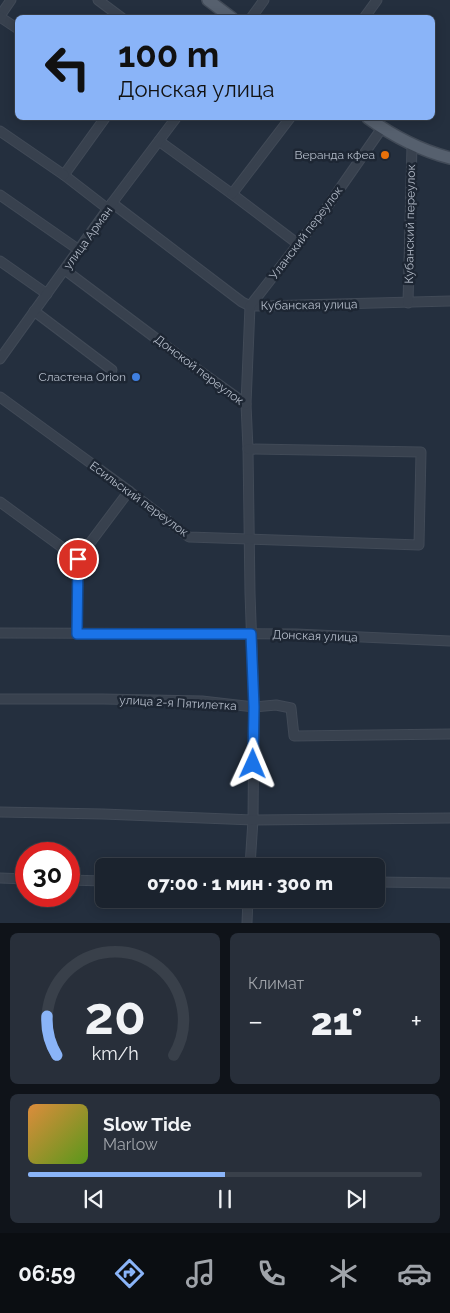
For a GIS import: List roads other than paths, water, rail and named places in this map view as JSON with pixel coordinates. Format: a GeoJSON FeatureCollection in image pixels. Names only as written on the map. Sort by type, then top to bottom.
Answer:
{"type":"FeatureCollection","features":[{"type":"Feature","properties":{"kind":"main road"},"geometry":{"type":"LineString","coordinates":[[209,0],[228,15]]}},
{"type":"Feature","properties":{"kind":"main road"},"geometry":{"type":"LineString","coordinates":[[371,120],[412,145],[450,158]]}},
{"type":"Feature","properties":{"kind":"street"},"geometry":{"type":"LineString","coordinates":[[12,0],[0,16],[15,27]]}},
{"type":"Feature","properties":{"kind":"street"},"geometry":{"type":"LineString","coordinates":[[98,0],[118,15]]}},
{"type":"Feature","properties":{"kind":"street"},"geometry":{"type":"LineString","coordinates":[[253,15],[264,0]]}},
{"type":"Feature","properties":{"kind":"street"},"geometry":{"type":"LineString","coordinates":[[366,15],[377,0]]}},
{"type":"Feature","properties":{"kind":"street"},"geometry":{"type":"LineString","coordinates":[[64,175],[104,120]]}},
{"type":"Feature","properties":{"kind":"street","name":"улица Арман"},"geometry":{"type":"LineString","coordinates":[[0,359],[174,120]]}},
{"type":"Feature","properties":{"kind":"street"},"geometry":{"type":"LineString","coordinates":[[232,194],[288,120]]}},
{"type":"Feature","properties":{"kind":"street","name":"Уланский переулок"},"geometry":{"type":"LineString","coordinates":[[250,306],[327,207],[382,128]]}},
{"type":"Feature","properties":{"kind":"street","name":"Кубанская улица"},"geometry":{"type":"LineString","coordinates":[[0,131],[110,206],[250,306],[450,302]]}},
{"type":"Feature","properties":{"kind":"street"},"geometry":{"type":"LineString","coordinates":[[158,141],[298,244]]}},
{"type":"Feature","properties":{"kind":"street","name":"Кубанский переулок"},"geometry":{"type":"LineString","coordinates":[[408,303],[412,145]]}},
{"type":"Feature","properties":{"kind":"street"},"geometry":{"type":"LineString","coordinates":[[0,195],[79,250]]}},
{"type":"Feature","properties":{"kind":"street"},"geometry":{"type":"LineString","coordinates":[[0,261],[47,294]]}},
{"type":"Feature","properties":{"kind":"street","name":"Донской переулок"},"geometry":{"type":"LineString","coordinates":[[65,270],[246,404],[254,707],[250,858]]}},
{"type":"Feature","properties":{"kind":"street"},"geometry":{"type":"LineString","coordinates":[[246,404],[250,306]]}},
{"type":"Feature","properties":{"kind":"street"},"geometry":{"type":"LineString","coordinates":[[34,311],[112,370]]}},
{"type":"Feature","properties":{"kind":"street","name":"Есильский переулок"},"geometry":{"type":"LineString","coordinates":[[0,397],[189,537],[419,545],[421,452],[248,449]]}},
{"type":"Feature","properties":{"kind":"street"},"geometry":{"type":"LineString","coordinates":[[77,634],[78,559],[129,491]]}},
{"type":"Feature","properties":{"kind":"street"},"geometry":{"type":"LineString","coordinates":[[0,502],[78,559]]}},
{"type":"Feature","properties":{"kind":"street","name":"Донская улица"},"geometry":{"type":"LineString","coordinates":[[0,633],[296,634],[450,641]]}},
{"type":"Feature","properties":{"kind":"street","name":"улица 2-я Пятилетка"},"geometry":{"type":"LineString","coordinates":[[0,699],[202,701],[254,707],[276,705],[291,708],[294,736],[450,734]]}},
{"type":"Feature","properties":{"kind":"street"},"geometry":{"type":"LineString","coordinates":[[0,812],[252,820],[450,818]]}},
{"type":"Feature","properties":{"kind":"street"},"geometry":{"type":"LineString","coordinates":[[0,878],[15,879]]}},
{"type":"Feature","properties":{"kind":"street"},"geometry":{"type":"LineString","coordinates":[[80,881],[95,881]]}},
{"type":"Feature","properties":{"kind":"street"},"geometry":{"type":"LineString","coordinates":[[385,882],[450,883]]}},
{"type":"Feature","properties":{"kind":"street"},"geometry":{"type":"LineString","coordinates":[[247,923],[248,908]]}},
{"type":"Feature","properties":{"kind":"place","name":"Веранда кфеа"},"geometry":{"type":"Point","coordinates":[385,155]}},
{"type":"Feature","properties":{"kind":"place","name":"Сластена Orion"},"geometry":{"type":"Point","coordinates":[136,377]}}]}
